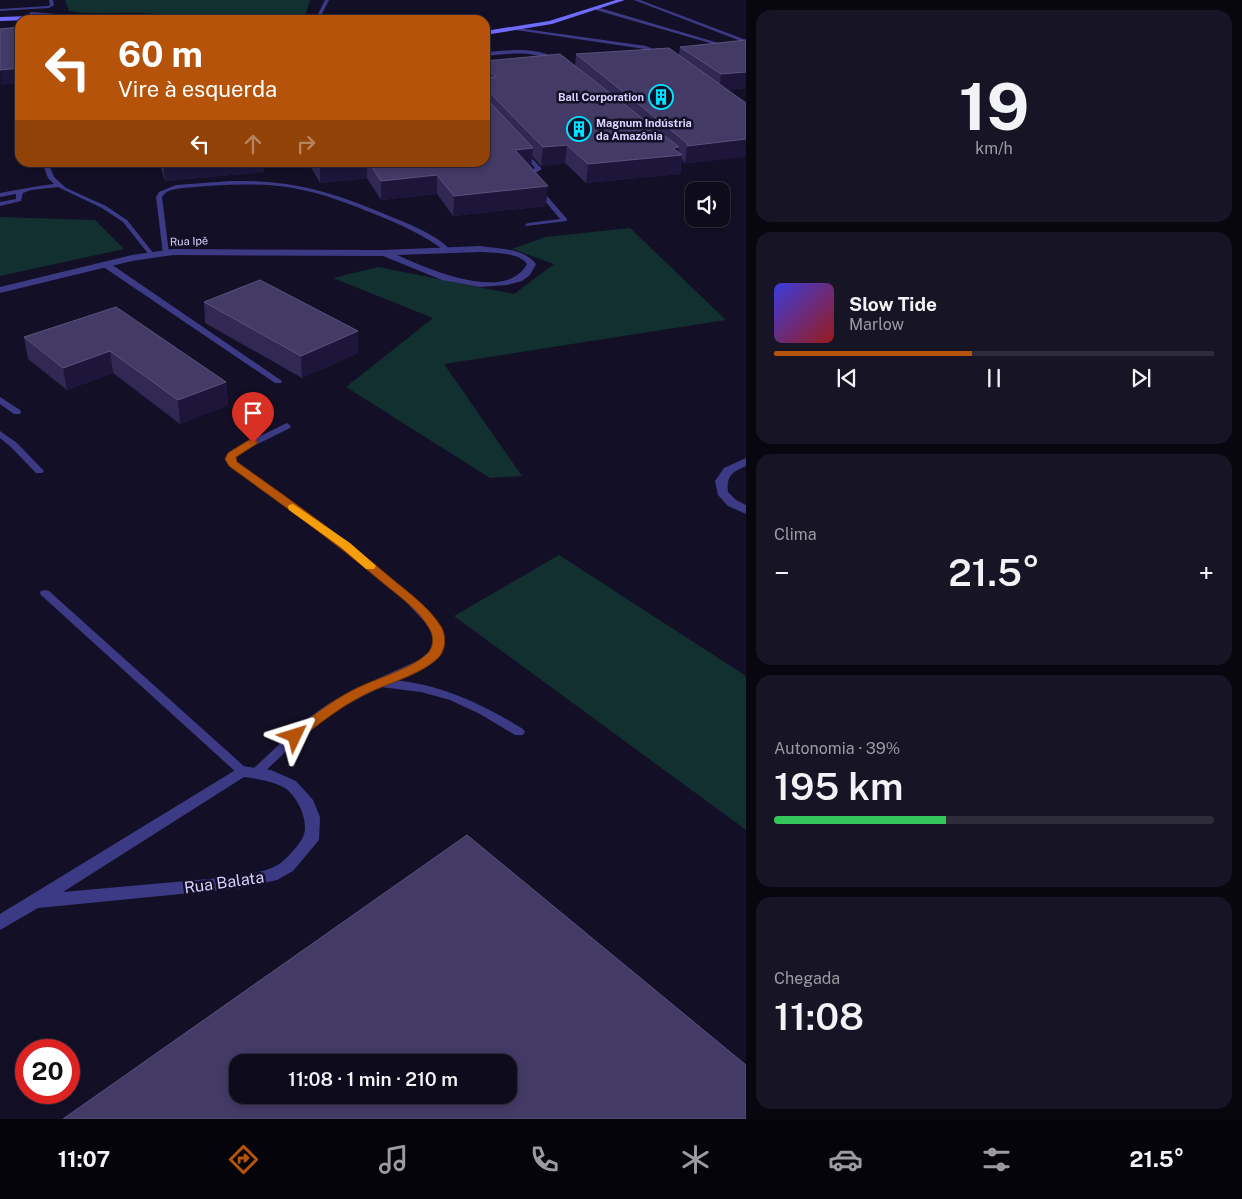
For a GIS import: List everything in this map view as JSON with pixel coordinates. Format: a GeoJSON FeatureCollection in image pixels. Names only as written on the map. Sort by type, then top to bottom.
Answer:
{"type":"FeatureCollection","features":[{"type":"Feature","properties":{"kind":"street"},"geometry":{"type":"LineString","coordinates":[[490,32],[550,23],[622,0]]}},
{"type":"Feature","properties":{"kind":"street"},"geometry":{"type":"LineString","coordinates":[[0,19],[15,19]]}},
{"type":"Feature","properties":{"kind":"street","name":"Rua Ipê"},"geometry":{"type":"LineString","coordinates":[[0,290],[152,254],[202,251],[384,253],[480,249],[512,253],[527,258],[532,264],[530,271],[523,278],[511,282],[479,284],[446,278],[384,253]]}},
{"type":"Feature","properties":{"kind":"street"},"geometry":{"type":"LineString","coordinates":[[746,461],[728,470],[721,481],[722,493],[732,503],[746,510]]}},
{"type":"Feature","properties":{"kind":"street","name":"Rua Balata"},"geometry":{"type":"LineString","coordinates":[[0,923],[36,901],[250,772],[271,776],[291,785],[306,800],[312,818],[311,840],[287,867],[271,875],[242,882],[36,901]]}},
{"type":"Feature","properties":{"kind":"lane"},"geometry":{"type":"LineString","coordinates":[[0,10],[49,6],[52,5],[51,0]]}},
{"type":"Feature","properties":{"kind":"lane"},"geometry":{"type":"LineString","coordinates":[[320,15],[327,0]]}},
{"type":"Feature","properties":{"kind":"lane"},"geometry":{"type":"LineString","coordinates":[[636,0],[746,42]]}},
{"type":"Feature","properties":{"kind":"lane"},"geometry":{"type":"LineString","coordinates":[[598,9],[733,48]]}},
{"type":"Feature","properties":{"kind":"lane"},"geometry":{"type":"LineString","coordinates":[[0,14],[10,10],[42,15]]}},
{"type":"Feature","properties":{"kind":"lane"},"geometry":{"type":"LineString","coordinates":[[550,23],[560,35]]}},
{"type":"Feature","properties":{"kind":"lane"},"geometry":{"type":"LineString","coordinates":[[518,29],[646,48],[656,51],[670,61]]}},
{"type":"Feature","properties":{"kind":"lane"},"geometry":{"type":"LineString","coordinates":[[490,54],[537,52],[549,56],[564,66],[555,67]]}},
{"type":"Feature","properties":{"kind":"lane"},"geometry":{"type":"LineString","coordinates":[[519,147],[539,168],[526,175],[564,220],[528,224]]}},
{"type":"Feature","properties":{"kind":"lane"},"geometry":{"type":"LineString","coordinates":[[47,167],[51,178],[60,185],[115,213],[125,221],[152,254]]}},
{"type":"Feature","properties":{"kind":"lane"},"geometry":{"type":"LineString","coordinates":[[165,253],[159,197],[161,193],[175,188],[252,182],[293,185],[318,190],[348,200],[429,236],[447,250]]}},
{"type":"Feature","properties":{"kind":"lane"},"geometry":{"type":"LineString","coordinates":[[0,195],[20,192],[30,188],[60,185]]}},
{"type":"Feature","properties":{"kind":"lane"},"geometry":{"type":"LineString","coordinates":[[0,204],[19,200],[20,192]]}},
{"type":"Feature","properties":{"kind":"lane"},"geometry":{"type":"LineString","coordinates":[[105,264],[278,381]]}},
{"type":"Feature","properties":{"kind":"lane"},"geometry":{"type":"LineString","coordinates":[[0,400],[17,412]]}},
{"type":"Feature","properties":{"kind":"lane"},"geometry":{"type":"LineString","coordinates":[[45,593],[250,772],[324,712],[378,683],[423,663],[435,653],[439,642],[437,630],[429,619],[346,545],[232,463],[231,455],[236,451],[287,426]]}},
{"type":"Feature","properties":{"kind":"lane"},"geometry":{"type":"LineString","coordinates":[[0,434],[39,471]]}},
{"type":"Feature","properties":{"kind":"lane"},"geometry":{"type":"LineString","coordinates":[[378,683],[413,685],[456,696],[478,706],[519,732]]}},
{"type":"Feature","properties":{"kind":"green space"},"geometry":{"type":"Polygon","coordinates":[[[65,0],[310,0],[306,15],[165,15],[69,11],[65,0]]]}},
{"type":"Feature","properties":{"kind":"green space"},"geometry":{"type":"Polygon","coordinates":[[[0,217],[95,220],[124,249],[0,276],[0,217]]]}},
{"type":"Feature","properties":{"kind":"green space"},"geometry":{"type":"Polygon","coordinates":[[[630,228],[726,320],[444,364],[522,476],[490,478],[346,387],[433,318],[333,278],[378,267],[514,294],[554,264],[512,249],[545,237],[630,228]]]}},
{"type":"Feature","properties":{"kind":"green space"},"geometry":{"type":"Polygon","coordinates":[[[559,555],[746,676],[746,830],[454,616],[559,555]]]}},
{"type":"Feature","properties":{"kind":"building"},"geometry":{"type":"Polygon","coordinates":[[[15,28],[15,68],[0,70],[0,29],[15,28]]]}},
{"type":"Feature","properties":{"kind":"building"},"geometry":{"type":"Polygon","coordinates":[[[746,40],[746,72],[721,74],[680,47],[746,40]]]}},
{"type":"Feature","properties":{"kind":"building","name":"Ball Corporation"},"geometry":{"type":"Polygon","coordinates":[[[669,48],[746,103],[746,139],[687,146],[687,143],[576,54],[669,48]]]}},
{"type":"Feature","properties":{"kind":"building","name":"Magnum Indústria da Amazônia"},"geometry":{"type":"Polygon","coordinates":[[[560,54],[679,147],[673,148],[682,155],[588,164],[567,145],[543,147],[490,93],[490,78],[496,77],[490,72],[490,61],[560,54]]]}},
{"type":"Feature","properties":{"kind":"building"},"geometry":{"type":"Polygon","coordinates":[[[490,102],[533,148],[515,150],[548,186],[454,196],[437,175],[381,181],[372,167],[490,167],[490,102]]]}},
{"type":"Feature","properties":{"kind":"building"},"geometry":{"type":"Polygon","coordinates":[[[260,280],[358,331],[301,356],[204,302],[260,280]]]}},
{"type":"Feature","properties":{"kind":"building"},"geometry":{"type":"Polygon","coordinates":[[[116,307],[226,382],[178,400],[110,351],[63,368],[24,337],[116,307]]]}},
{"type":"Feature","properties":{"kind":"building"},"geometry":{"type":"Polygon","coordinates":[[[467,835],[746,1065],[746,1119],[63,1119],[467,835]]]}},
{"type":"Feature","properties":{"kind":"slow traffic"},"geometry":{"type":"LineString","coordinates":[[293,507],[346,545],[370,566]]}},
{"type":"Feature","properties":{"kind":"place","name":"Ball Corporation"},"geometry":{"type":"Point","coordinates":[661,97]}},
{"type":"Feature","properties":{"kind":"place","name":"Magnum Indústria da Amazônia"},"geometry":{"type":"Point","coordinates":[579,129]}},
{"type":"Feature","properties":{"kind":"route"},"geometry":{"type":"LineString","coordinates":[[253,443],[231,455],[232,463],[346,545],[411,601],[437,630],[439,642],[435,653],[423,663],[359,692],[332,707],[295,736]]}}]}
